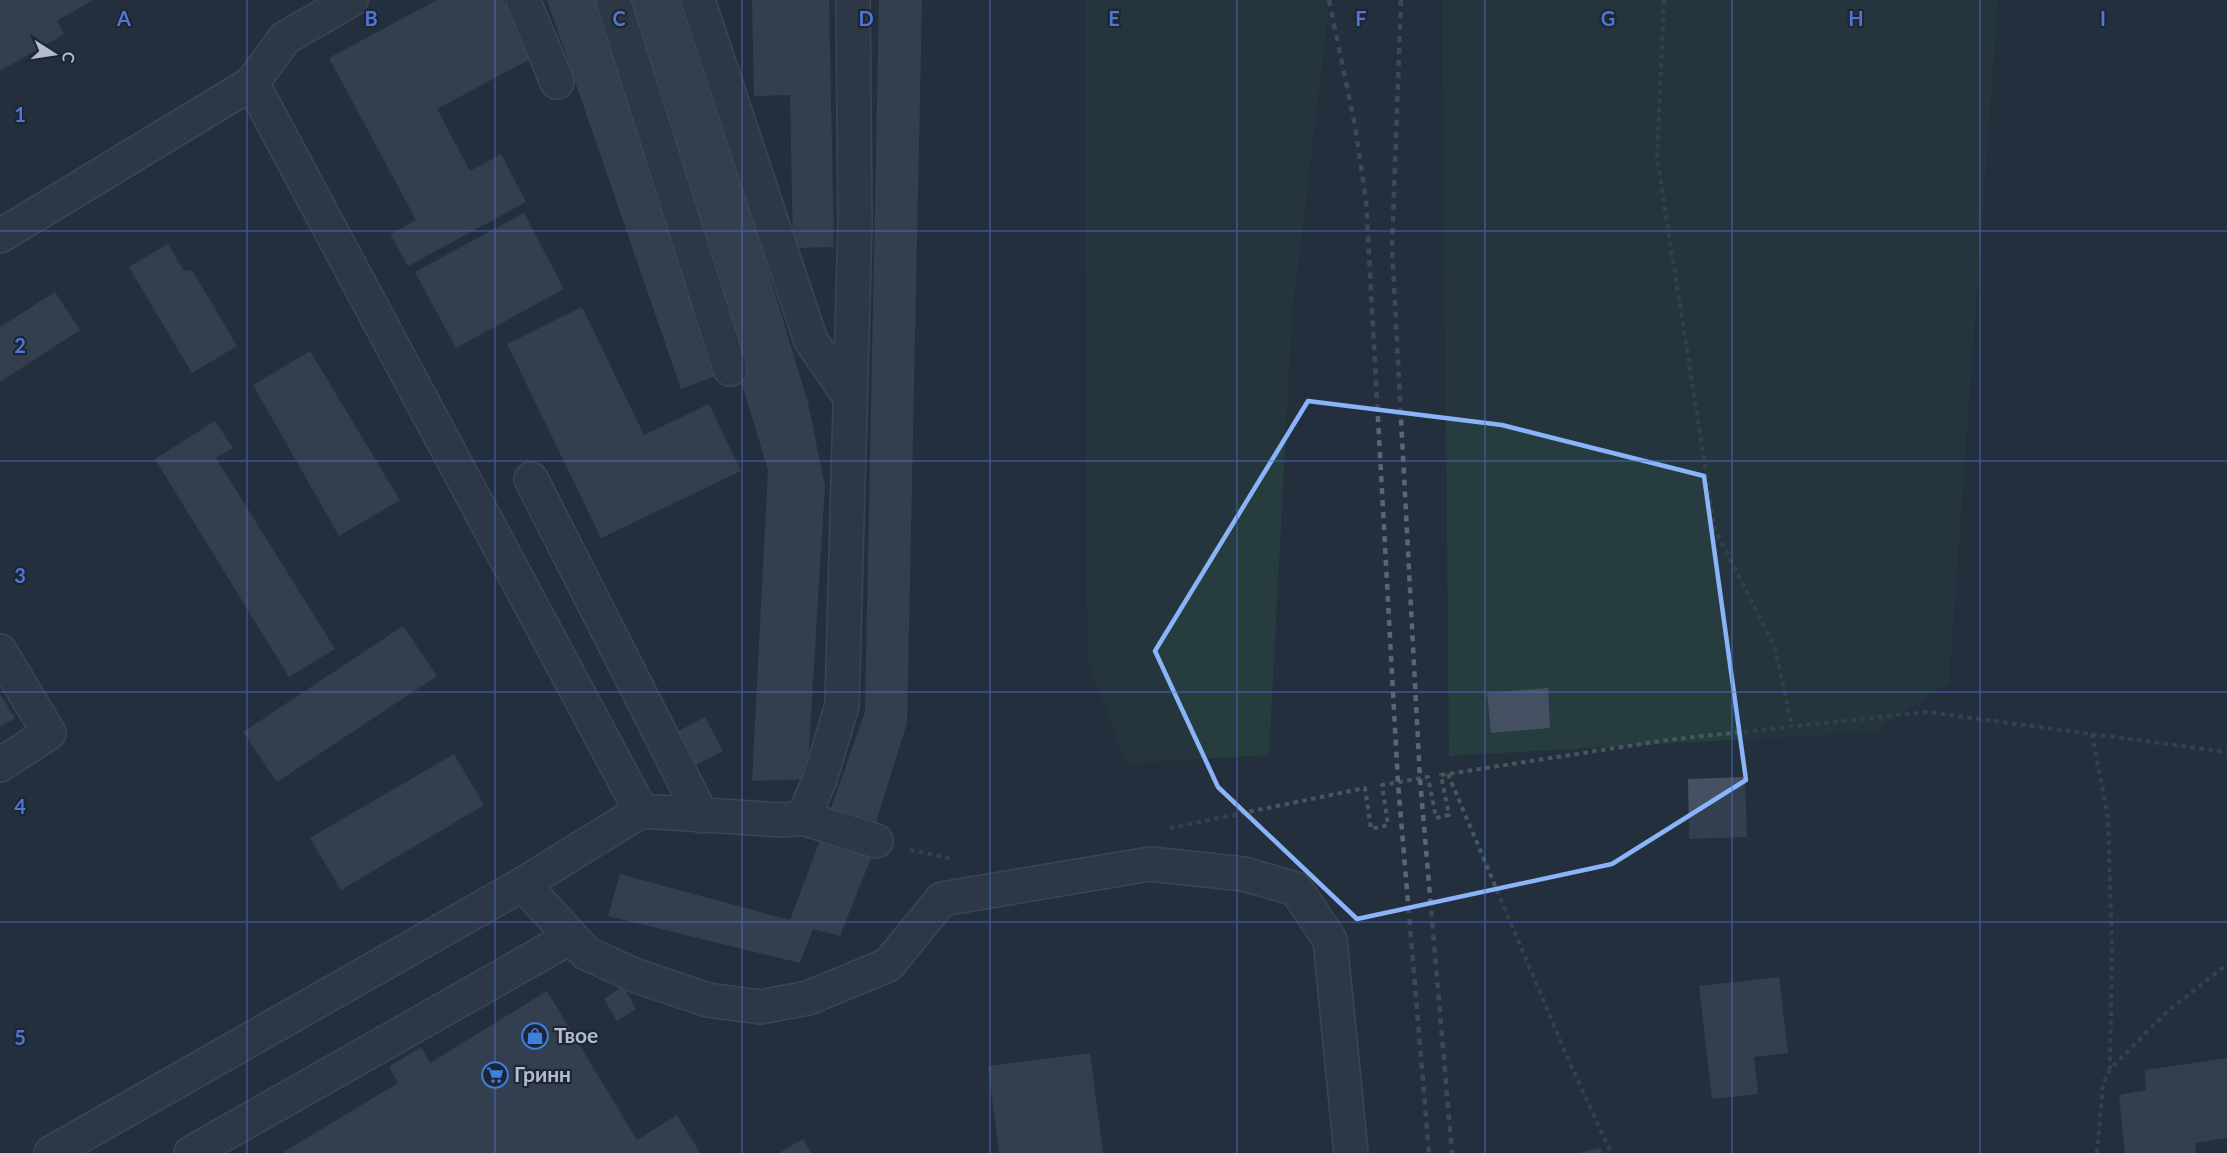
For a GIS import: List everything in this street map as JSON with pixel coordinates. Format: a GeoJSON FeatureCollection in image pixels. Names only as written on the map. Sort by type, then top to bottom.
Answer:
{"type":"FeatureCollection","features":[{"type":"Feature","properties":{"kind":"lane"},"geometry":{"type":"LineString","coordinates":[[0,236],[252,83],[285,38],[351,0]]}},
{"type":"Feature","properties":{"kind":"lane"},"geometry":{"type":"LineString","coordinates":[[523,0],[557,82]]}},
{"type":"Feature","properties":{"kind":"lane"},"geometry":{"type":"LineString","coordinates":[[613,0],[730,369]]}},
{"type":"Feature","properties":{"kind":"lane"},"geometry":{"type":"LineString","coordinates":[[698,0],[811,341],[850,397]]}},
{"type":"Feature","properties":{"kind":"lane"},"geometry":{"type":"LineString","coordinates":[[803,818],[820,779],[842,705],[855,222],[854,0]]}},
{"type":"Feature","properties":{"kind":"lane"},"geometry":{"type":"LineString","coordinates":[[252,83],[641,811]]}},
{"type":"Feature","properties":{"kind":"lane"},"geometry":{"type":"LineString","coordinates":[[531,479],[702,816]]}},
{"type":"Feature","properties":{"kind":"lane"},"geometry":{"type":"LineString","coordinates":[[0,651],[50,733],[0,765]]}},
{"type":"Feature","properties":{"kind":"lane"},"geometry":{"type":"LineString","coordinates":[[51,1153],[522,884],[641,811],[783,820],[803,818],[876,841]]}},
{"type":"Feature","properties":{"kind":"lane"},"geometry":{"type":"LineString","coordinates":[[522,884],[586,953],[634,975],[708,1000],[760,1007],[808,998],[888,965],[942,899],[1150,864],[1244,874],[1296,889],[1330,940],[1351,1153]]}},
{"type":"Feature","properties":{"kind":"lane"},"geometry":{"type":"LineString","coordinates":[[190,1153],[571,938]]}},
{"type":"Feature","properties":{"kind":"path"},"geometry":{"type":"LineString","coordinates":[[1664,0],[1657,158],[1715,531],[1775,648],[1792,727]]}},
{"type":"Feature","properties":{"kind":"path"},"geometry":{"type":"LineString","coordinates":[[1161,830],[1365,788],[1371,829],[1388,825],[1382,785],[1428,777],[1436,818],[1449,815],[1441,775],[1667,740],[1927,712],[2227,752]]}},
{"type":"Feature","properties":{"kind":"path"},"geometry":{"type":"LineString","coordinates":[[2092,734],[2108,818],[2112,950],[2110,1069]]}},
{"type":"Feature","properties":{"kind":"path"},"geometry":{"type":"LineString","coordinates":[[1448,774],[1560,1039],[1611,1153]]}},
{"type":"Feature","properties":{"kind":"path"},"geometry":{"type":"LineString","coordinates":[[2097,1153],[2103,1084],[2110,1069],[2168,1011],[2227,964]]}},
{"type":"Feature","properties":{"kind":"highlighted area"},"geometry":{"type":"Polygon","coordinates":[[[1308,401],[1502,425],[1704,476],[1746,780],[1612,864],[1357,919],[1218,787],[1155,651],[1308,401]]]}},
{"type":"Feature","properties":{"kind":"green space"},"geometry":{"type":"Polygon","coordinates":[[[1085,0],[1330,0],[1292,314],[1269,755],[1126,763],[1087,659],[1085,0]]]}},
{"type":"Feature","properties":{"kind":"green space"},"geometry":{"type":"Polygon","coordinates":[[[1442,0],[1998,0],[1949,682],[1875,732],[1449,756],[1442,0]]]}},
{"type":"Feature","properties":{"kind":"building"},"geometry":{"type":"Polygon","coordinates":[[[0,0],[93,0],[57,21],[64,34],[0,71],[0,0]]]}},
{"type":"Feature","properties":{"kind":"building"},"geometry":{"type":"Polygon","coordinates":[[[437,0],[503,0],[534,57],[437,109],[470,171],[501,154],[526,202],[408,266],[390,234],[416,220],[329,58],[437,0]]]}},
{"type":"Feature","properties":{"kind":"building"},"geometry":{"type":"Polygon","coordinates":[[[547,0],[599,0],[721,374],[681,389],[547,0]]]}},
{"type":"Feature","properties":{"kind":"building"},"geometry":{"type":"Polygon","coordinates":[[[626,0],[687,0],[808,403],[825,486],[807,779],[752,781],[768,470],[626,0]]]}},
{"type":"Feature","properties":{"kind":"building"},"geometry":{"type":"Polygon","coordinates":[[[752,0],[829,0],[834,247],[793,248],[790,95],[754,96],[752,0]]]}},
{"type":"Feature","properties":{"kind":"building"},"geometry":{"type":"Polygon","coordinates":[[[879,0],[922,0],[907,723],[876,822],[831,808],[865,712],[879,0]]]}},
{"type":"Feature","properties":{"kind":"building"},"geometry":{"type":"Polygon","coordinates":[[[524,213],[564,289],[456,348],[415,272],[524,213]]]}},
{"type":"Feature","properties":{"kind":"building"},"geometry":{"type":"Polygon","coordinates":[[[168,244],[184,271],[192,270],[237,346],[192,373],[129,267],[168,244]]]}},
{"type":"Feature","properties":{"kind":"building"},"geometry":{"type":"Polygon","coordinates":[[[55,292],[80,330],[0,382],[0,327],[55,292]]]}},
{"type":"Feature","properties":{"kind":"building"},"geometry":{"type":"Polygon","coordinates":[[[582,307],[644,435],[709,404],[741,471],[601,538],[507,344],[582,307]]]}},
{"type":"Feature","properties":{"kind":"building"},"geometry":{"type":"Polygon","coordinates":[[[310,351],[400,500],[339,536],[253,385],[310,351]]]}},
{"type":"Feature","properties":{"kind":"building"},"geometry":{"type":"Polygon","coordinates":[[[215,421],[233,448],[216,458],[335,649],[289,677],[155,459],[215,421]]]}},
{"type":"Feature","properties":{"kind":"building"},"geometry":{"type":"Polygon","coordinates":[[[403,626],[437,676],[277,782],[243,732],[403,626]]]}},
{"type":"Feature","properties":{"kind":"building"},"geometry":{"type":"Polygon","coordinates":[[[1548,688],[1550,728],[1491,733],[1487,693],[1548,688]]]}},
{"type":"Feature","properties":{"kind":"building"},"geometry":{"type":"Polygon","coordinates":[[[0,694],[15,718],[0,727],[0,694]]]}},
{"type":"Feature","properties":{"kind":"building"},"geometry":{"type":"Polygon","coordinates":[[[705,717],[723,751],[694,766],[677,732],[705,717]]]}},
{"type":"Feature","properties":{"kind":"building"},"geometry":{"type":"Polygon","coordinates":[[[454,754],[484,805],[341,890],[310,838],[454,754]]]}},
{"type":"Feature","properties":{"kind":"building"},"geometry":{"type":"Polygon","coordinates":[[[1745,777],[1747,837],[1689,839],[1688,779],[1745,777]]]}},
{"type":"Feature","properties":{"kind":"building"},"geometry":{"type":"Polygon","coordinates":[[[820,840],[871,858],[840,936],[813,929],[800,963],[608,916],[620,874],[790,920],[820,840]]]}},
{"type":"Feature","properties":{"kind":"building"},"geometry":{"type":"Polygon","coordinates":[[[1779,977],[1788,1053],[1754,1057],[1758,1094],[1712,1099],[1699,986],[1779,977]]]}},
{"type":"Feature","properties":{"kind":"building"},"geometry":{"type":"Polygon","coordinates":[[[623,986],[636,1009],[617,1021],[604,999],[623,986]]]}},
{"type":"Feature","properties":{"kind":"building","name":"Гринн"},"geometry":{"type":"Polygon","coordinates":[[[547,991],[637,1140],[677,1115],[700,1153],[282,1153],[398,1083],[389,1067],[421,1047],[430,1063],[547,991]]]}},
{"type":"Feature","properties":{"kind":"building"},"geometry":{"type":"Polygon","coordinates":[[[1090,1053],[1103,1153],[999,1153],[988,1066],[1090,1053]]]}},
{"type":"Feature","properties":{"kind":"building"},"geometry":{"type":"Polygon","coordinates":[[[2227,1058],[2227,1138],[2195,1143],[2196,1153],[2125,1153],[2119,1095],[2146,1090],[2145,1070],[2227,1058]]]}},
{"type":"Feature","properties":{"kind":"building"},"geometry":{"type":"Polygon","coordinates":[[[803,1139],[811,1153],[779,1153],[803,1139]]]}},
{"type":"Feature","properties":{"kind":"building"},"geometry":{"type":"Polygon","coordinates":[[[1601,1148],[1602,1153],[1582,1153],[1582,1152],[1601,1148]]]}},
{"type":"Feature","properties":{"kind":"railway"},"geometry":{"type":"LineString","coordinates":[[1329,0],[1355,126],[1366,200],[1398,783],[1429,1153]]}},
{"type":"Feature","properties":{"kind":"railway"},"geometry":{"type":"LineString","coordinates":[[1401,0],[1392,247],[1420,779],[1452,1153]]}},
{"type":"Feature","properties":{"kind":"place","name":"Твое"},"geometry":{"type":"Point","coordinates":[535,1036]}},
{"type":"Feature","properties":{"kind":"place","name":"Гринн"},"geometry":{"type":"Point","coordinates":[495,1075]}}]}
